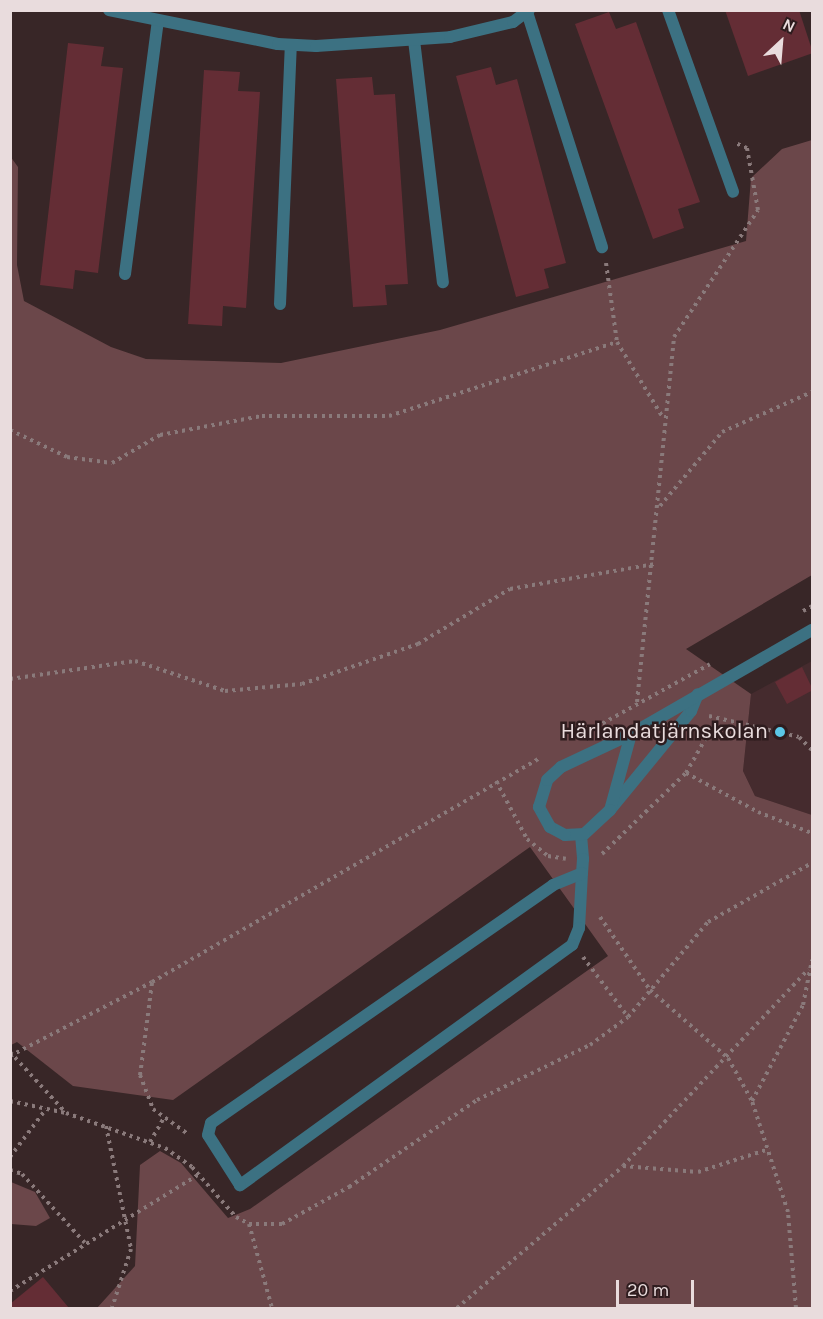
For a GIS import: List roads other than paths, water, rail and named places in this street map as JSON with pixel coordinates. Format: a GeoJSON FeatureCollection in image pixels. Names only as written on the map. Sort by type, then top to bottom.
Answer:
{"type":"FeatureCollection","features":[{"type":"Feature","properties":{"kind":"street"},"geometry":{"type":"LineString","coordinates":[[110,10],[291,45],[414,40],[485,31],[528,11],[602,247]]}},
{"type":"Feature","properties":{"kind":"street"},"geometry":{"type":"LineString","coordinates":[[669,11],[733,192]]}},
{"type":"Feature","properties":{"kind":"street"},"geometry":{"type":"LineString","coordinates":[[125,274],[158,21]]}},
{"type":"Feature","properties":{"kind":"street"},"geometry":{"type":"LineString","coordinates":[[414,40],[443,282]]}},
{"type":"Feature","properties":{"kind":"street"},"geometry":{"type":"LineString","coordinates":[[280,304],[291,45]]}},
{"type":"Feature","properties":{"kind":"street"},"geometry":{"type":"LineString","coordinates":[[581,835],[550,827],[539,807],[543,786],[561,767],[632,734],[698,694],[813,630]]}},
{"type":"Feature","properties":{"kind":"street"},"geometry":{"type":"LineString","coordinates":[[581,835],[610,810],[691,711],[698,694]]}},
{"type":"Feature","properties":{"kind":"street"},"geometry":{"type":"LineString","coordinates":[[610,810],[632,734]]}},
{"type":"Feature","properties":{"kind":"street"},"geometry":{"type":"LineString","coordinates":[[581,835],[582,873],[572,945],[240,1185],[208,1135],[211,1123],[554,885],[582,873]]}},
{"type":"Feature","properties":{"kind":"place","name":"Härlandatjärnskolan"},"geometry":{"type":"Point","coordinates":[780,732]}}]}
